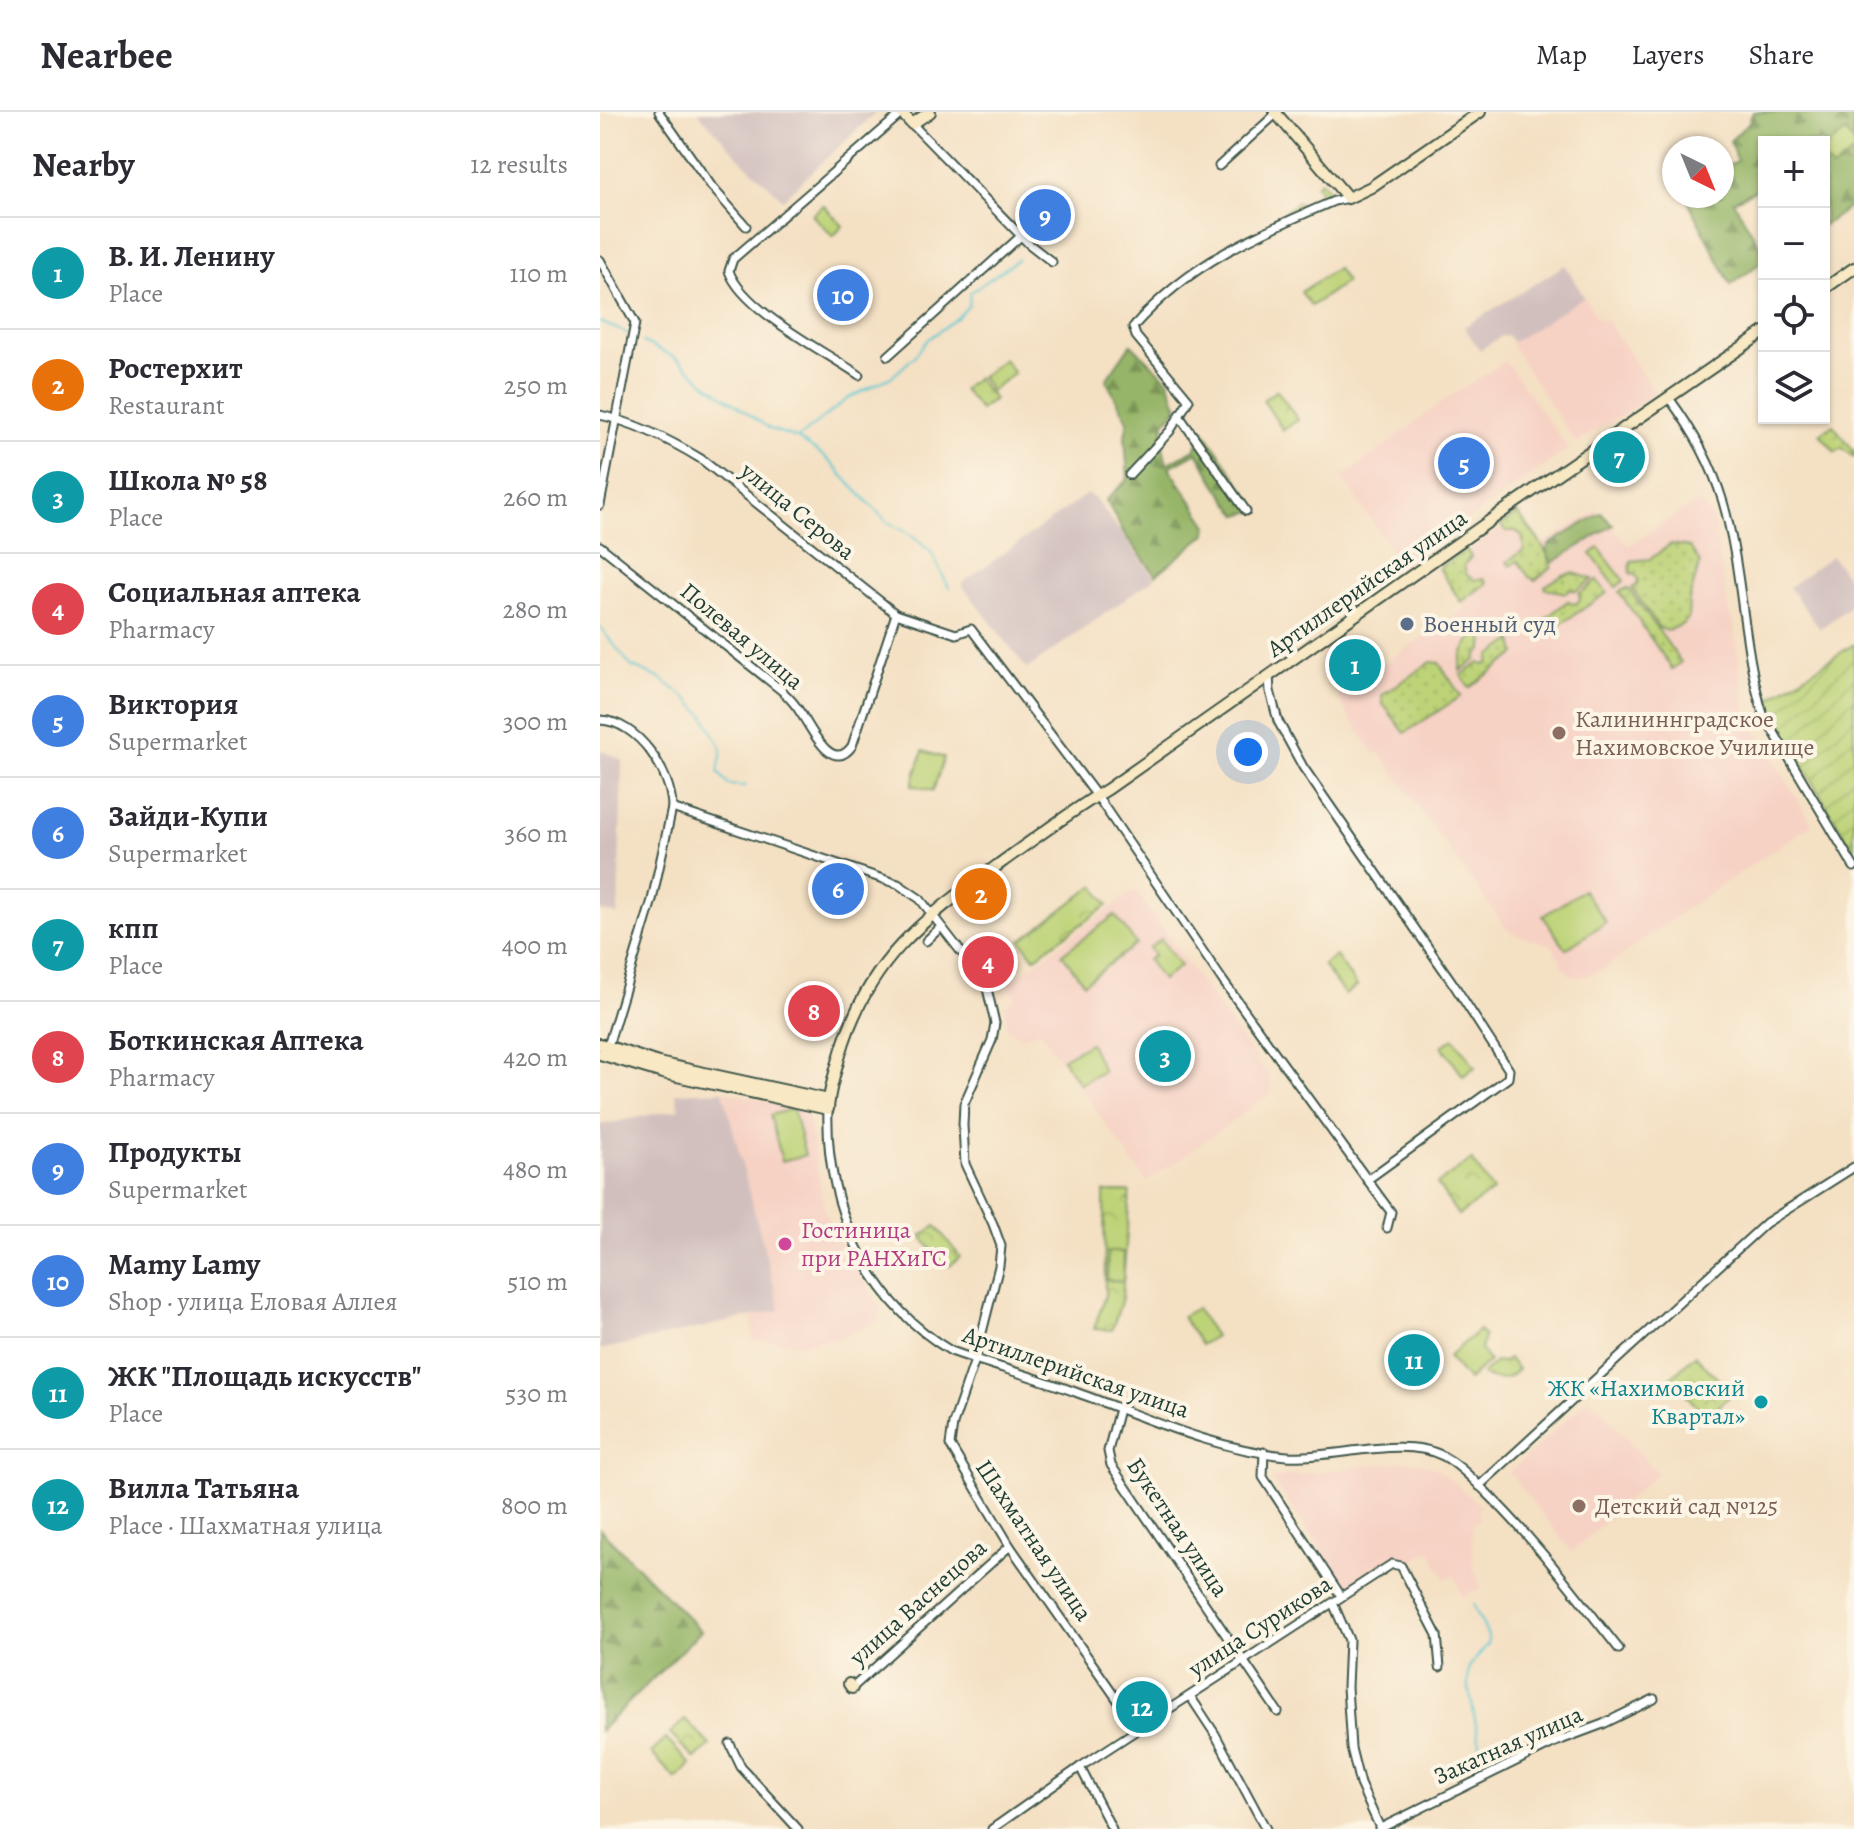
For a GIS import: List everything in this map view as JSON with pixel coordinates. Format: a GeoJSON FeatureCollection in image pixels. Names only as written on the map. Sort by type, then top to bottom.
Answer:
{"type":"FeatureCollection","features":[{"type":"Feature","properties":{"kind":"main road"},"geometry":{"type":"LineString","coordinates":[[902,112],[912,124],[930,112]]}},
{"type":"Feature","properties":{"kind":"main road"},"geometry":{"type":"LineString","coordinates":[[1276,113],[1348,198],[1371,187],[1480,112]]}},
{"type":"Feature","properties":{"kind":"main road"},"geometry":{"type":"LineString","coordinates":[[1830,285],[1854,268]]}},
{"type":"Feature","properties":{"kind":"main road","name":"Артиллерийская улица"},"geometry":{"type":"LineString","coordinates":[[828,1104],[846,1035],[860,1002],[895,950],[932,914],[1072,810],[1097,796],[1758,336]]}},
{"type":"Feature","properties":{"kind":"main road"},"geometry":{"type":"LineString","coordinates":[[603,1048],[663,1073],[828,1104]]}},
{"type":"Feature","properties":{"kind":"street"},"geometry":{"type":"LineString","coordinates":[[659,112],[712,187],[746,226]]}},
{"type":"Feature","properties":{"kind":"street"},"geometry":{"type":"LineString","coordinates":[[859,375],[756,307],[729,271],[733,259],[902,112]]}},
{"type":"Feature","properties":{"kind":"street"},"geometry":{"type":"LineString","coordinates":[[1219,166],[1276,113]]}},
{"type":"Feature","properties":{"kind":"street"},"geometry":{"type":"LineString","coordinates":[[912,124],[1052,262]]}},
{"type":"Feature","properties":{"kind":"street"},"geometry":{"type":"LineString","coordinates":[[1129,475],[1180,417],[1189,400],[1136,336],[1133,327],[1163,297],[1228,249],[1326,204],[1348,198]]}},
{"type":"Feature","properties":{"kind":"street"},"geometry":{"type":"LineString","coordinates":[[888,356],[1022,235]]}},
{"type":"Feature","properties":{"kind":"street"},"geometry":{"type":"LineString","coordinates":[[600,260],[635,323],[600,505]]}},
{"type":"Feature","properties":{"kind":"street"},"geometry":{"type":"LineString","coordinates":[[1669,398],[1704,454],[1722,499],[1755,687],[1763,714],[1854,867]]}},
{"type":"Feature","properties":{"kind":"street","name":"улица Серова"},"geometry":{"type":"LineString","coordinates":[[600,415],[677,444],[701,459],[896,614],[956,634],[971,629],[1097,796]]}},
{"type":"Feature","properties":{"kind":"street"},"geometry":{"type":"LineString","coordinates":[[1180,417],[1246,511]]}},
{"type":"Feature","properties":{"kind":"street","name":"Полевая улица"},"geometry":{"type":"LineString","coordinates":[[600,546],[792,699],[815,739],[830,752],[840,755],[847,753],[852,746],[896,614]]}},
{"type":"Feature","properties":{"kind":"street","name":"Артиллерийская улица"},"geometry":{"type":"LineString","coordinates":[[1269,676],[1278,721],[1303,767],[1509,1070],[1508,1078],[1367,1180]]}},
{"type":"Feature","properties":{"kind":"street"},"geometry":{"type":"LineString","coordinates":[[600,720],[620,723],[648,749],[668,779],[672,808],[652,900],[603,1048]]}},
{"type":"Feature","properties":{"kind":"street"},"geometry":{"type":"LineString","coordinates":[[1097,796],[1298,1087],[1391,1212],[1387,1228]]}},
{"type":"Feature","properties":{"kind":"street","name":"Шахматная улица"},"geometry":{"type":"LineString","coordinates":[[672,808],[879,876],[912,892],[986,984],[995,1023],[992,1040],[964,1104],[965,1164],[1001,1246],[999,1266],[975,1360],[949,1437],[950,1445],[1010,1546],[1138,1729]]}},
{"type":"Feature","properties":{"kind":"street"},"geometry":{"type":"LineString","coordinates":[[926,941],[941,927]]}},
{"type":"Feature","properties":{"kind":"street","name":"Артиллерийская улица"},"geometry":{"type":"LineString","coordinates":[[828,1104],[830,1162],[849,1234],[894,1304],[923,1332],[951,1351],[975,1360],[1052,1383],[1119,1409],[1222,1442],[1264,1452],[1312,1457],[1407,1447],[1442,1455],[1457,1465],[1524,1532],[1619,1649]]}},
{"type":"Feature","properties":{"kind":"street"},"geometry":{"type":"LineString","coordinates":[[1479,1486],[1770,1220],[1854,1167]]}},
{"type":"Feature","properties":{"kind":"street","name":"Букетная улица"},"geometry":{"type":"LineString","coordinates":[[1119,1409],[1108,1451],[1111,1465],[1278,1712]]}},
{"type":"Feature","properties":{"kind":"street"},"geometry":{"type":"LineString","coordinates":[[1264,1452],[1263,1477],[1341,1596]]}},
{"type":"Feature","properties":{"kind":"street","name":"улица Васнецова"},"geometry":{"type":"LineString","coordinates":[[851,1686],[1010,1546]]}},
{"type":"Feature","properties":{"kind":"street","name":"улица Сурикова"},"geometry":{"type":"LineString","coordinates":[[992,1829],[1080,1767],[1392,1564],[1401,1566],[1429,1617],[1437,1635],[1440,1667]]}},
{"type":"Feature","properties":{"kind":"street"},"geometry":{"type":"LineString","coordinates":[[1333,1603],[1349,1640],[1347,1687],[1351,1748],[1360,1784],[1380,1829]]}},
{"type":"Feature","properties":{"kind":"street"},"geometry":{"type":"LineString","coordinates":[[1190,1696],[1215,1734],[1266,1829]]}},
{"type":"Feature","properties":{"kind":"street","name":"Закатная улица"},"geometry":{"type":"LineString","coordinates":[[1380,1829],[1555,1742],[1603,1724],[1654,1699]]}},
{"type":"Feature","properties":{"kind":"street"},"geometry":{"type":"LineString","coordinates":[[730,1744],[741,1767],[798,1829]]}},
{"type":"Feature","properties":{"kind":"street"},"geometry":{"type":"LineString","coordinates":[[1080,1767],[1112,1829]]}},
{"type":"Feature","properties":{"kind":"shaded area"},"geometry":{"type":"Polygon","coordinates":[[[698,112],[876,112],[783,199],[741,160],[698,112]]]}},
{"type":"Feature","properties":{"kind":"shaded area"},"geometry":{"type":"Polygon","coordinates":[[[1565,265],[1584,297],[1513,342],[1508,336],[1502,336],[1480,350],[1464,327],[1565,265]]]}},
{"type":"Feature","properties":{"kind":"shaded area"},"geometry":{"type":"Polygon","coordinates":[[[1584,297],[1598,320],[1606,319],[1656,394],[1576,443],[1510,343],[1584,297]]]}},
{"type":"Feature","properties":{"kind":"shaded area"},"geometry":{"type":"Polygon","coordinates":[[[1505,361],[1568,449],[1402,566],[1340,475],[1348,473],[1445,400],[1505,361]]]}},
{"type":"Feature","properties":{"kind":"shaded area"},"geometry":{"type":"Polygon","coordinates":[[[1087,494],[1096,500],[1155,578],[1027,669],[961,584],[1087,494]]]}},
{"type":"Feature","properties":{"kind":"shaded area","name":"Калининнградское Нахимовское Училище"},"geometry":{"type":"Polygon","coordinates":[[[1697,503],[1705,506],[1713,520],[1734,626],[1747,715],[1812,824],[1602,970],[1582,977],[1572,976],[1552,945],[1515,934],[1506,928],[1379,752],[1375,754],[1337,694],[1378,662],[1382,665],[1465,608],[1439,571],[1519,515],[1542,544],[1597,510],[1629,546],[1697,503]]]}},
{"type":"Feature","properties":{"kind":"shaded area"},"geometry":{"type":"Polygon","coordinates":[[[1831,556],[1854,586],[1854,603],[1820,629],[1789,587],[1831,556]]]}},
{"type":"Feature","properties":{"kind":"shaded area"},"geometry":{"type":"Polygon","coordinates":[[[600,750],[622,760],[618,915],[600,911],[600,750]]]}},
{"type":"Feature","properties":{"kind":"shaded area"},"geometry":{"type":"Polygon","coordinates":[[[1135,890],[1270,1078],[1272,1093],[1147,1182],[1039,1030],[1022,1038],[1007,1030],[1005,1006],[1015,997],[1007,984],[1135,890]]]}},
{"type":"Feature","properties":{"kind":"shaded area"},"geometry":{"type":"Polygon","coordinates":[[[723,1091],[804,1109],[825,1211],[837,1239],[881,1311],[877,1322],[839,1337],[804,1344],[753,1340],[752,1316],[779,1311],[723,1091]]]}},
{"type":"Feature","properties":{"kind":"shaded area"},"geometry":{"type":"Polygon","coordinates":[[[723,1091],[780,1310],[600,1350],[600,1125],[679,1109],[676,1093],[723,1091]]]}},
{"type":"Feature","properties":{"kind":"shaded area","name":"Детский сад №125"},"geometry":{"type":"Polygon","coordinates":[[[1590,1398],[1657,1473],[1572,1552],[1509,1472],[1590,1398]]]}},
{"type":"Feature","properties":{"kind":"shaded area"},"geometry":{"type":"Polygon","coordinates":[[[1404,1461],[1439,1470],[1481,1506],[1478,1509],[1480,1518],[1472,1525],[1473,1566],[1481,1588],[1462,1597],[1454,1575],[1445,1579],[1430,1550],[1407,1565],[1399,1554],[1346,1585],[1271,1478],[1404,1461]]]}},
{"type":"Feature","properties":{"kind":"green space"},"geometry":{"type":"Polygon","coordinates":[[[1753,112],[1854,112],[1854,204],[1830,221],[1830,136],[1758,136],[1758,189],[1734,201],[1734,162],[1737,161],[1734,137],[1749,122],[1753,112]]]}},
{"type":"Feature","properties":{"kind":"green space"},"geometry":{"type":"Polygon","coordinates":[[[1846,132],[1854,143],[1854,152],[1832,169],[1830,144],[1846,132]]]}},
{"type":"Feature","properties":{"kind":"green space"},"geometry":{"type":"Polygon","coordinates":[[[1321,181],[1331,193],[1329,199],[1276,223],[1275,220],[1297,202],[1304,207],[1321,192],[1316,185],[1321,181]]]}},
{"type":"Feature","properties":{"kind":"green space"},"geometry":{"type":"Polygon","coordinates":[[[1734,203],[1758,243],[1758,265],[1731,285],[1691,208],[1734,208],[1734,203]]]}},
{"type":"Feature","properties":{"kind":"green space"},"geometry":{"type":"Polygon","coordinates":[[[823,205],[843,226],[833,236],[812,215],[823,205]]]}},
{"type":"Feature","properties":{"kind":"green space"},"geometry":{"type":"Polygon","coordinates":[[[1337,268],[1346,282],[1311,306],[1301,292],[1337,268]]]}},
{"type":"Feature","properties":{"kind":"green space"},"geometry":{"type":"Polygon","coordinates":[[[1131,344],[1168,380],[1178,408],[1164,422],[1163,447],[1167,464],[1195,449],[1204,431],[1258,510],[1238,515],[1197,452],[1169,467],[1208,526],[1206,534],[1156,575],[1125,535],[1106,500],[1128,479],[1125,436],[1128,421],[1106,380],[1131,344]]]}},
{"type":"Feature","properties":{"kind":"green space"},"geometry":{"type":"Polygon","coordinates":[[[1004,359],[1014,373],[991,391],[981,377],[1004,359]]]}},
{"type":"Feature","properties":{"kind":"green space"},"geometry":{"type":"Polygon","coordinates":[[[977,378],[994,399],[980,410],[963,389],[977,378]]]}},
{"type":"Feature","properties":{"kind":"green space"},"geometry":{"type":"Polygon","coordinates":[[[1277,390],[1298,420],[1283,430],[1263,400],[1277,390]]]}},
{"type":"Feature","properties":{"kind":"green space"},"geometry":{"type":"Polygon","coordinates":[[[1833,425],[1854,451],[1854,457],[1842,448],[1835,452],[1820,434],[1833,425]]]}},
{"type":"Feature","properties":{"kind":"green space"},"geometry":{"type":"Polygon","coordinates":[[[1517,513],[1542,546],[1552,567],[1535,580],[1529,577],[1518,561],[1510,566],[1507,562],[1524,550],[1522,536],[1516,531],[1505,531],[1501,525],[1517,513]]]}},
{"type":"Feature","properties":{"kind":"green space"},"geometry":{"type":"Polygon","coordinates":[[[1601,513],[1613,525],[1552,563],[1546,550],[1550,544],[1601,513]]]}},
{"type":"Feature","properties":{"kind":"green space"},"geometry":{"type":"Polygon","coordinates":[[[1671,544],[1690,547],[1700,563],[1689,600],[1688,618],[1683,624],[1667,631],[1659,628],[1632,588],[1637,585],[1638,579],[1630,573],[1631,561],[1650,559],[1671,544]]]}},
{"type":"Feature","properties":{"kind":"green space"},"geometry":{"type":"Polygon","coordinates":[[[1599,548],[1624,581],[1616,587],[1591,554],[1599,548]]]}},
{"type":"Feature","properties":{"kind":"green space"},"geometry":{"type":"Polygon","coordinates":[[[1466,549],[1471,557],[1464,565],[1466,574],[1474,580],[1484,578],[1487,583],[1461,602],[1439,568],[1466,549]]]}},
{"type":"Feature","properties":{"kind":"green space"},"geometry":{"type":"Polygon","coordinates":[[[1573,573],[1593,579],[1576,591],[1569,589],[1566,593],[1546,589],[1545,586],[1563,575],[1573,573]]]}},
{"type":"Feature","properties":{"kind":"green space"},"geometry":{"type":"Polygon","coordinates":[[[1597,580],[1607,593],[1559,625],[1550,625],[1546,618],[1568,601],[1576,604],[1579,594],[1597,580]]]}},
{"type":"Feature","properties":{"kind":"green space"},"geometry":{"type":"Polygon","coordinates":[[[1628,588],[1681,662],[1672,669],[1619,592],[1628,588]]]}},
{"type":"Feature","properties":{"kind":"green space"},"geometry":{"type":"Polygon","coordinates":[[[1484,628],[1483,650],[1476,660],[1460,671],[1466,646],[1484,628]]]}},
{"type":"Feature","properties":{"kind":"green space"},"geometry":{"type":"Polygon","coordinates":[[[1513,640],[1516,654],[1469,688],[1461,675],[1479,663],[1489,663],[1490,656],[1513,640]]]}},
{"type":"Feature","properties":{"kind":"green space"},"geometry":{"type":"Polygon","coordinates":[[[1854,644],[1854,851],[1764,702],[1854,644]]]}},
{"type":"Feature","properties":{"kind":"green space"},"geometry":{"type":"Polygon","coordinates":[[[1431,662],[1439,663],[1461,696],[1405,733],[1383,704],[1382,695],[1431,662]]]}},
{"type":"Feature","properties":{"kind":"green space"},"geometry":{"type":"Polygon","coordinates":[[[923,751],[944,758],[933,791],[912,785],[923,751]]]}},
{"type":"Feature","properties":{"kind":"green space"},"geometry":{"type":"Polygon","coordinates":[[[1094,886],[1108,905],[1034,958],[1021,940],[1094,886]]]}},
{"type":"Feature","properties":{"kind":"green space"},"geometry":{"type":"Polygon","coordinates":[[[1583,890],[1606,922],[1566,949],[1543,916],[1583,890]]]}},
{"type":"Feature","properties":{"kind":"green space"},"geometry":{"type":"Polygon","coordinates":[[[1115,915],[1136,944],[1084,983],[1062,954],[1115,915]]]}},
{"type":"Feature","properties":{"kind":"green space"},"geometry":{"type":"Polygon","coordinates":[[[1161,939],[1180,966],[1162,980],[1148,960],[1154,955],[1149,948],[1161,939]]]}},
{"type":"Feature","properties":{"kind":"green space"},"geometry":{"type":"Polygon","coordinates":[[[1336,956],[1357,986],[1345,995],[1323,965],[1336,956]]]}},
{"type":"Feature","properties":{"kind":"green space"},"geometry":{"type":"Polygon","coordinates":[[[1454,1038],[1475,1067],[1463,1076],[1442,1046],[1454,1038]]]}},
{"type":"Feature","properties":{"kind":"green space"},"geometry":{"type":"Polygon","coordinates":[[[1090,1043],[1103,1071],[1080,1084],[1062,1059],[1090,1043]]]}},
{"type":"Feature","properties":{"kind":"green space"},"geometry":{"type":"Polygon","coordinates":[[[793,1109],[805,1155],[782,1161],[770,1115],[793,1109]]]}},
{"type":"Feature","properties":{"kind":"green space"},"geometry":{"type":"Polygon","coordinates":[[[1472,1160],[1493,1191],[1458,1215],[1437,1184],[1472,1160]]]}},
{"type":"Feature","properties":{"kind":"green space"},"geometry":{"type":"Polygon","coordinates":[[[1104,1192],[1130,1192],[1122,1298],[1112,1330],[1094,1329],[1105,1295],[1104,1192]]]}},
{"type":"Feature","properties":{"kind":"green space"},"geometry":{"type":"Polygon","coordinates":[[[936,1226],[960,1257],[950,1266],[942,1264],[921,1236],[936,1226]]]}},
{"type":"Feature","properties":{"kind":"green space"},"geometry":{"type":"Polygon","coordinates":[[[1108,1252],[1124,1252],[1123,1281],[1107,1280],[1108,1252]]]}},
{"type":"Feature","properties":{"kind":"green space"},"geometry":{"type":"Polygon","coordinates":[[[1196,1308],[1215,1336],[1201,1345],[1182,1317],[1196,1308]]]}},
{"type":"Feature","properties":{"kind":"green space"},"geometry":{"type":"Polygon","coordinates":[[[1479,1330],[1484,1336],[1481,1350],[1489,1361],[1468,1380],[1448,1357],[1479,1330]]]}},
{"type":"Feature","properties":{"kind":"green space"},"geometry":{"type":"Polygon","coordinates":[[[1695,1355],[1732,1394],[1707,1417],[1670,1378],[1695,1355]]]}},
{"type":"Feature","properties":{"kind":"green space"},"geometry":{"type":"Polygon","coordinates":[[[1509,1359],[1518,1369],[1510,1376],[1496,1379],[1482,1374],[1495,1362],[1502,1363],[1509,1359]]]}},
{"type":"Feature","properties":{"kind":"green space"},"geometry":{"type":"Polygon","coordinates":[[[600,1529],[701,1631],[600,1731],[600,1529]]]}},
{"type":"Feature","properties":{"kind":"green space"},"geometry":{"type":"Polygon","coordinates":[[[685,1719],[710,1745],[695,1759],[670,1734],[685,1719]]]}},
{"type":"Feature","properties":{"kind":"green space"},"geometry":{"type":"Polygon","coordinates":[[[666,1739],[691,1765],[676,1779],[651,1753],[666,1739]]]}},
{"type":"Feature","properties":{"kind":"waterway"},"geometry":{"type":"LineString","coordinates":[[798,438],[847,399],[893,376],[927,340],[957,318],[969,305],[970,293],[1018,259]]}},
{"type":"Feature","properties":{"kind":"waterway"},"geometry":{"type":"LineString","coordinates":[[600,322],[629,334]]}},
{"type":"Feature","properties":{"kind":"waterway"},"geometry":{"type":"LineString","coordinates":[[643,342],[678,359],[704,382],[770,429],[797,438],[825,457],[886,521],[911,535],[931,552],[949,588]]}},
{"type":"Feature","properties":{"kind":"waterway"},"geometry":{"type":"LineString","coordinates":[[600,627],[631,666],[661,679],[689,700],[705,717],[722,749],[718,772],[729,785],[746,786]]}},
{"type":"Feature","properties":{"kind":"waterway"},"geometry":{"type":"LineString","coordinates":[[1473,1604],[1488,1636],[1488,1644],[1469,1667],[1468,1685],[1481,1749]]}},
{"type":"Feature","properties":{"kind":"place","name":"Продукты"},"geometry":{"type":"Point","coordinates":[1045,215]}},
{"type":"Feature","properties":{"kind":"place","name":"Mamy Lamy"},"geometry":{"type":"Point","coordinates":[843,295]}},
{"type":"Feature","properties":{"kind":"place","name":"кпп"},"geometry":{"type":"Point","coordinates":[1619,457]}},
{"type":"Feature","properties":{"kind":"place","name":"Виктория"},"geometry":{"type":"Point","coordinates":[1464,463]}},
{"type":"Feature","properties":{"kind":"place","name":"Военный суд"},"geometry":{"type":"Point","coordinates":[1407,624]}},
{"type":"Feature","properties":{"kind":"place","name":"В. И. Ленину"},"geometry":{"type":"Point","coordinates":[1355,665]}},
{"type":"Feature","properties":{"kind":"place","name":"Калининнградское Нахимовское Училище"},"geometry":{"type":"Point","coordinates":[1559,733]}},
{"type":"Feature","properties":{"kind":"place","name":"Зайди-Купи"},"geometry":{"type":"Point","coordinates":[838,889]}},
{"type":"Feature","properties":{"kind":"place","name":"Ростерхит"},"geometry":{"type":"Point","coordinates":[981,894]}},
{"type":"Feature","properties":{"kind":"place","name":"Социальная аптека"},"geometry":{"type":"Point","coordinates":[988,962]}},
{"type":"Feature","properties":{"kind":"place","name":"Боткинская Аптека"},"geometry":{"type":"Point","coordinates":[814,1011]}},
{"type":"Feature","properties":{"kind":"place","name":"Школа № 58"},"geometry":{"type":"Point","coordinates":[1165,1056]}},
{"type":"Feature","properties":{"kind":"place","name":"Гостиница при РАНХиГС"},"geometry":{"type":"Point","coordinates":[785,1244]}},
{"type":"Feature","properties":{"kind":"place","name":"ЖК \"Площадь искусств\""},"geometry":{"type":"Point","coordinates":[1414,1360]}},
{"type":"Feature","properties":{"kind":"place","name":"ЖК «Нахимовский Квартал»"},"geometry":{"type":"Point","coordinates":[1761,1402]}},
{"type":"Feature","properties":{"kind":"place","name":"Детский сад №125"},"geometry":{"type":"Point","coordinates":[1579,1506]}},
{"type":"Feature","properties":{"kind":"place","name":"Вилла Татьяна"},"geometry":{"type":"Point","coordinates":[1142,1707]}}]}
